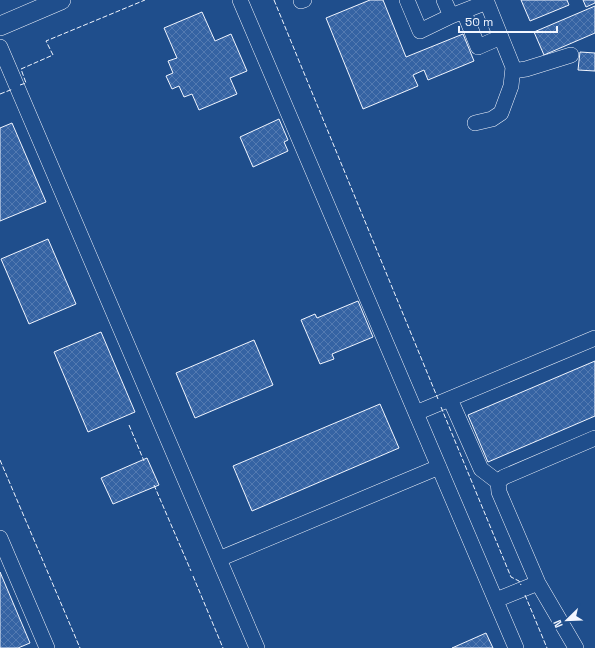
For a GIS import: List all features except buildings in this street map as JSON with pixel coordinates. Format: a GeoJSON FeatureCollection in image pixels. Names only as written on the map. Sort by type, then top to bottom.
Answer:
{"type":"FeatureCollection","features":[{"type":"Feature","properties":{"kind":"main road"},"geometry":{"type":"LineString","coordinates":[[0,26],[61,0]]}},
{"type":"Feature","properties":{"kind":"street"},"geometry":{"type":"LineString","coordinates":[[240,0],[516,648]]}},
{"type":"Feature","properties":{"kind":"street"},"geometry":{"type":"LineString","coordinates":[[301,0],[304,0]]}},
{"type":"Feature","properties":{"kind":"street"},"geometry":{"type":"LineString","coordinates":[[407,0],[420,30],[486,1],[513,67],[513,71],[511,86],[501,113],[492,119],[476,122]]}},
{"type":"Feature","properties":{"kind":"street"},"geometry":{"type":"LineString","coordinates":[[444,0],[458,14],[478,47],[501,37]]}},
{"type":"Feature","properties":{"kind":"street"},"geometry":{"type":"LineString","coordinates":[[0,47],[257,648]]}},
{"type":"Feature","properties":{"kind":"street"},"geometry":{"type":"LineString","coordinates":[[513,71],[526,69],[571,55]]}},
{"type":"Feature","properties":{"kind":"street"},"geometry":{"type":"LineString","coordinates":[[416,413],[595,338]]}},
{"type":"Feature","properties":{"kind":"street"},"geometry":{"type":"LineString","coordinates":[[450,399],[481,469],[498,482],[499,492],[538,583],[576,648]]}},
{"type":"Feature","properties":{"kind":"street"},"geometry":{"type":"LineString","coordinates":[[498,482],[504,477],[595,438]]}},
{"type":"Feature","properties":{"kind":"street"},"geometry":{"type":"LineString","coordinates":[[219,559],[439,467]]}},
{"type":"Feature","properties":{"kind":"street"},"geometry":{"type":"LineString","coordinates":[[0,538],[46,648]]}},
{"type":"Feature","properties":{"kind":"street"},"geometry":{"type":"LineString","coordinates":[[496,600],[538,583]]}},
{"type":"Feature","properties":{"kind":"fence"},"geometry":{"type":"LineString","coordinates":[[20,85],[26,83],[21,69],[53,55],[46,41],[145,0]]}},
{"type":"Feature","properties":{"kind":"fence"},"geometry":{"type":"LineString","coordinates":[[274,0],[438,399]]}},
{"type":"Feature","properties":{"kind":"fence"},"geometry":{"type":"LineString","coordinates":[[0,94],[13,89]]}},
{"type":"Feature","properties":{"kind":"fence"},"geometry":{"type":"LineString","coordinates":[[441,407],[511,577],[519,581],[521,585]]}},
{"type":"Feature","properties":{"kind":"fence"},"geometry":{"type":"LineString","coordinates":[[129,425],[144,461]]}},
{"type":"Feature","properties":{"kind":"fence"},"geometry":{"type":"LineString","coordinates":[[0,460],[80,648]]}},
{"type":"Feature","properties":{"kind":"fence"},"geometry":{"type":"LineString","coordinates":[[154,485],[191,571]]}},
{"type":"Feature","properties":{"kind":"fence"},"geometry":{"type":"LineString","coordinates":[[193,576],[223,648]]}},
{"type":"Feature","properties":{"kind":"fence"},"geometry":{"type":"LineString","coordinates":[[525,595],[547,648]]}}]}
